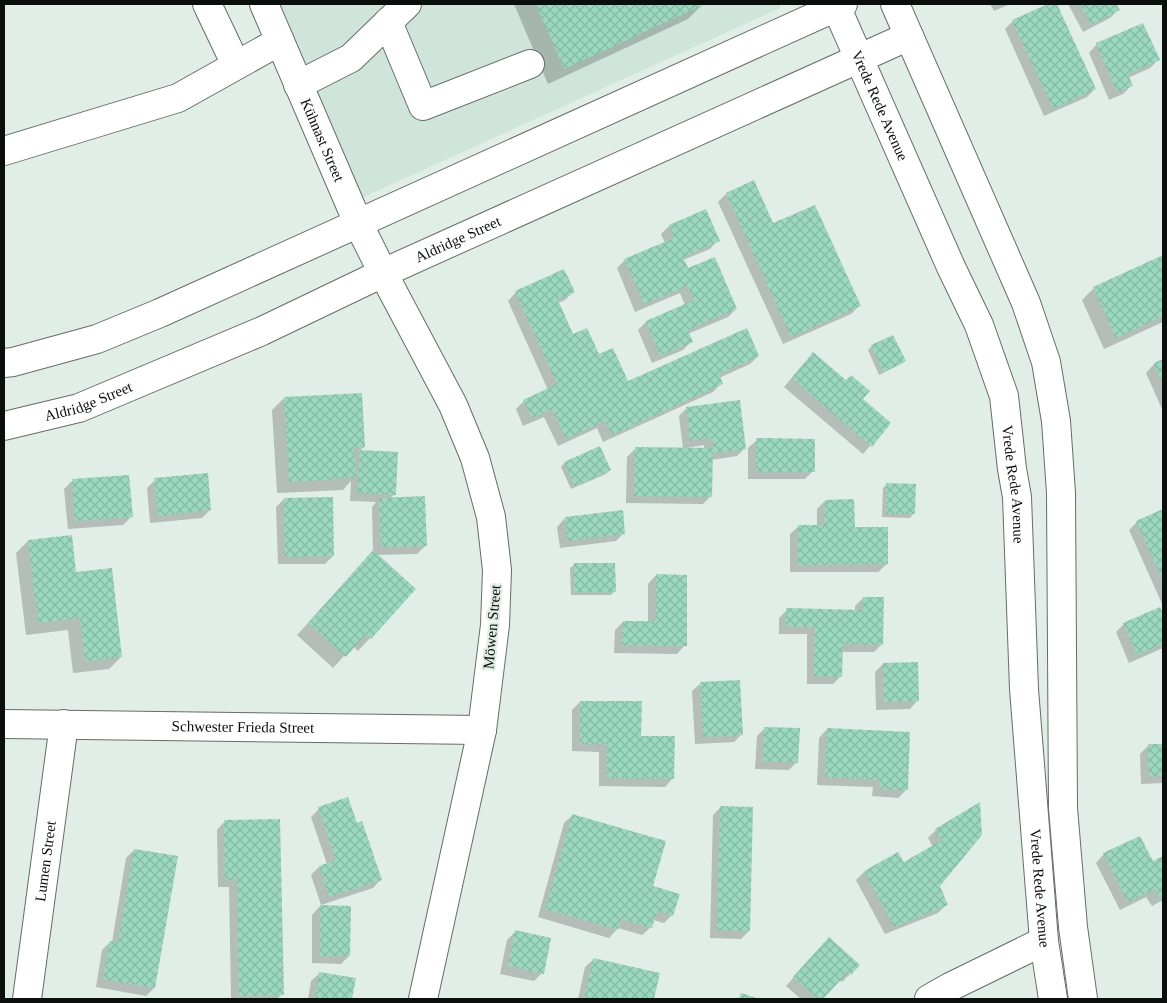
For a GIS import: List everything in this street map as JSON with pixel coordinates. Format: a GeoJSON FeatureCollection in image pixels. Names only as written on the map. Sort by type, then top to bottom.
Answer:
{"type":"FeatureCollection","features":[{"type":"Feature","properties":{"kind":"street"},"geometry":{"type":"LineString","coordinates":[[207,4],[236,66]]}},
{"type":"Feature","properties":{"kind":"street","name":"Kühnast Street"},"geometry":{"type":"LineString","coordinates":[[264,4],[358,223],[383,273]]}},
{"type":"Feature","properties":{"kind":"street"},"geometry":{"type":"LineString","coordinates":[[298,85],[351,58],[407,4]]}},
{"type":"Feature","properties":{"kind":"street","name":"Vrede Rede Avenue"},"geometry":{"type":"LineString","coordinates":[[895,4],[1026,303],[1046,362],[1056,421],[1061,493],[1063,808],[1072,927],[1083,999]]}},
{"type":"Feature","properties":{"kind":"street"},"geometry":{"type":"LineString","coordinates":[[4,363],[98,339],[160,313],[838,5]]}},
{"type":"Feature","properties":{"kind":"street","name":"Vrede Rede Avenue"},"geometry":{"type":"LineString","coordinates":[[838,5],[951,267],[979,325],[1004,396],[1017,497],[1024,689],[1044,942],[1053,999]]}},
{"type":"Feature","properties":{"kind":"street"},"geometry":{"type":"LineString","coordinates":[[388,22],[424,106],[530,64]]}},
{"type":"Feature","properties":{"kind":"street","name":"Aldridge Street"},"geometry":{"type":"LineString","coordinates":[[4,426],[79,408],[262,331],[383,273],[909,36]]}},
{"type":"Feature","properties":{"kind":"street"},"geometry":{"type":"LineString","coordinates":[[4,152],[178,98],[280,41]]}},
{"type":"Feature","properties":{"kind":"street","name":"Möwen Street"},"geometry":{"type":"LineString","coordinates":[[383,273],[453,405],[475,458],[492,517],[497,570],[495,625],[482,730],[423,999]]}},
{"type":"Feature","properties":{"kind":"street"},"geometry":{"type":"LineString","coordinates":[[1017,497],[1061,493]]}},
{"type":"Feature","properties":{"kind":"street","name":"Schwester Frieda Street"},"geometry":{"type":"LineString","coordinates":[[4,724],[482,730]]}},
{"type":"Feature","properties":{"kind":"street","name":"Lumen Street"},"geometry":{"type":"LineString","coordinates":[[27,999],[64,724]]}},
{"type":"Feature","properties":{"kind":"street"},"geometry":{"type":"LineString","coordinates":[[929,999],[1044,942]]}},
{"type":"Feature","properties":{"kind":"shaded area"},"geometry":{"type":"Polygon","coordinates":[[[264,4],[780,4],[780,8],[350,203],[264,4]]]}},
{"type":"Feature","properties":{"kind":"building"},"geometry":{"type":"Polygon","coordinates":[[[536,4],[705,4],[564,69],[536,4]]]}},
{"type":"Feature","properties":{"kind":"building"},"geometry":{"type":"Polygon","coordinates":[[[1048,4],[1057,4],[1096,89],[1053,109],[1012,20],[1048,4]]]}},
{"type":"Feature","properties":{"kind":"building"},"geometry":{"type":"Polygon","coordinates":[[[1080,4],[1116,4],[1120,10],[1091,25],[1080,4]]]}},
{"type":"Feature","properties":{"kind":"building"},"geometry":{"type":"Polygon","coordinates":[[[1143,23],[1160,60],[1128,74],[1133,86],[1117,92],[1096,43],[1143,23]]]}},
{"type":"Feature","properties":{"kind":"building"},"geometry":{"type":"Polygon","coordinates":[[[754,180],[773,223],[815,205],[861,306],[791,337],[726,193],[754,180]]]}},
{"type":"Feature","properties":{"kind":"building"},"geometry":{"type":"Polygon","coordinates":[[[706,209],[720,241],[683,257],[688,268],[715,257],[737,309],[688,330],[693,342],[660,356],[646,321],[694,300],[688,286],[644,304],[624,259],[674,238],[669,225],[706,209]]]}},
{"type":"Feature","properties":{"kind":"building"},"geometry":{"type":"Polygon","coordinates":[[[1163,255],[1163,316],[1116,338],[1093,287],[1163,255]]]}},
{"type":"Feature","properties":{"kind":"building"},"geometry":{"type":"Polygon","coordinates":[[[564,269],[575,292],[558,300],[573,334],[587,328],[599,354],[613,348],[628,381],[747,328],[759,356],[719,374],[723,384],[612,435],[605,421],[566,439],[552,409],[532,418],[523,400],[557,384],[515,291],[564,269]]]}},
{"type":"Feature","properties":{"kind":"building"},"geometry":{"type":"Polygon","coordinates":[[[893,335],[906,361],[883,372],[871,345],[893,335]]]}},
{"type":"Feature","properties":{"kind":"building"},"geometry":{"type":"Polygon","coordinates":[[[813,352],[846,380],[851,375],[870,391],[863,399],[891,423],[872,447],[792,378],[813,352]]]}},
{"type":"Feature","properties":{"kind":"building"},"geometry":{"type":"Polygon","coordinates":[[[1163,359],[1163,385],[1154,363],[1163,359]]]}},
{"type":"Feature","properties":{"kind":"building"},"geometry":{"type":"Polygon","coordinates":[[[362,393],[365,447],[354,448],[356,478],[289,482],[284,397],[362,393]]]}},
{"type":"Feature","properties":{"kind":"building"},"geometry":{"type":"Polygon","coordinates":[[[740,400],[746,449],[714,453],[712,438],[690,441],[686,407],[740,400]]]}},
{"type":"Feature","properties":{"kind":"building"},"geometry":{"type":"Polygon","coordinates":[[[756,438],[815,439],[815,472],[756,472],[756,438]]]}},
{"type":"Feature","properties":{"kind":"building"},"geometry":{"type":"Polygon","coordinates":[[[600,446],[611,470],[575,486],[564,462],[600,446]]]}},
{"type":"Feature","properties":{"kind":"building"},"geometry":{"type":"Polygon","coordinates":[[[635,447],[713,448],[712,497],[634,496],[635,447]]]}},
{"type":"Feature","properties":{"kind":"building"},"geometry":{"type":"Polygon","coordinates":[[[360,450],[398,452],[396,495],[357,493],[360,450]]]}},
{"type":"Feature","properties":{"kind":"building"},"geometry":{"type":"Polygon","coordinates":[[[208,473],[211,510],[158,516],[154,478],[208,473]]]}},
{"type":"Feature","properties":{"kind":"building"},"geometry":{"type":"Polygon","coordinates":[[[129,475],[133,517],[75,521],[72,479],[129,475]]]}},
{"type":"Feature","properties":{"kind":"building"},"geometry":{"type":"Polygon","coordinates":[[[886,483],[916,484],[915,514],[886,514],[886,483]]]}},
{"type":"Feature","properties":{"kind":"building"},"geometry":{"type":"Polygon","coordinates":[[[425,496],[427,546],[381,547],[379,498],[425,496]]]}},
{"type":"Feature","properties":{"kind":"building"},"geometry":{"type":"Polygon","coordinates":[[[333,497],[334,556],[285,557],[284,498],[333,497]]]}},
{"type":"Feature","properties":{"kind":"building"},"geometry":{"type":"Polygon","coordinates":[[[854,499],[855,527],[888,527],[888,564],[798,565],[798,525],[824,525],[825,500],[854,499]]]}},
{"type":"Feature","properties":{"kind":"building"},"geometry":{"type":"Polygon","coordinates":[[[1163,509],[1163,580],[1136,521],[1163,509]]]}},
{"type":"Feature","properties":{"kind":"building"},"geometry":{"type":"Polygon","coordinates":[[[623,510],[625,534],[567,541],[565,517],[623,510]]]}},
{"type":"Feature","properties":{"kind":"building"},"geometry":{"type":"Polygon","coordinates":[[[72,535],[76,572],[112,568],[122,657],[85,661],[80,618],[38,623],[28,540],[72,535]]]}},
{"type":"Feature","properties":{"kind":"building"},"geometry":{"type":"Polygon","coordinates":[[[373,550],[416,589],[371,639],[366,634],[346,657],[308,623],[373,550]]]}},
{"type":"Feature","properties":{"kind":"building"},"geometry":{"type":"Polygon","coordinates":[[[574,563],[615,563],[616,592],[574,592],[574,563]]]}},
{"type":"Feature","properties":{"kind":"building"},"geometry":{"type":"Polygon","coordinates":[[[656,574],[687,575],[687,646],[622,645],[623,621],[656,621],[656,574]]]}},
{"type":"Feature","properties":{"kind":"building"},"geometry":{"type":"Polygon","coordinates":[[[863,597],[884,597],[883,645],[843,644],[842,677],[814,676],[815,627],[786,626],[786,608],[862,610],[863,597]]]}},
{"type":"Feature","properties":{"kind":"building"},"geometry":{"type":"Polygon","coordinates":[[[1160,607],[1163,614],[1163,644],[1137,655],[1123,623],[1160,607]]]}},
{"type":"Feature","properties":{"kind":"building"},"geometry":{"type":"Polygon","coordinates":[[[918,662],[919,701],[884,702],[883,663],[918,662]]]}},
{"type":"Feature","properties":{"kind":"building"},"geometry":{"type":"Polygon","coordinates":[[[740,680],[743,735],[703,737],[700,682],[740,680]]]}},
{"type":"Feature","properties":{"kind":"building"},"geometry":{"type":"Polygon","coordinates":[[[580,701],[642,701],[641,736],[675,736],[674,779],[607,778],[607,744],[580,744],[580,701]]]}},
{"type":"Feature","properties":{"kind":"building"},"geometry":{"type":"Polygon","coordinates":[[[764,727],[800,728],[798,763],[763,761],[764,727]]]}},
{"type":"Feature","properties":{"kind":"building"},"geometry":{"type":"Polygon","coordinates":[[[827,728],[910,732],[908,790],[880,789],[880,780],[825,777],[827,728]]]}},
{"type":"Feature","properties":{"kind":"building"},"geometry":{"type":"Polygon","coordinates":[[[1148,744],[1163,744],[1163,776],[1149,776],[1148,744]]]}},
{"type":"Feature","properties":{"kind":"building"},"geometry":{"type":"Polygon","coordinates":[[[348,797],[357,823],[362,821],[382,880],[329,897],[319,866],[336,860],[318,807],[348,797]]]}},
{"type":"Feature","properties":{"kind":"building"},"geometry":{"type":"Polygon","coordinates":[[[980,802],[982,835],[940,886],[948,905],[894,927],[864,871],[898,852],[904,862],[942,840],[935,829],[980,802]]]}},
{"type":"Feature","properties":{"kind":"building"},"geometry":{"type":"Polygon","coordinates":[[[720,806],[753,807],[750,931],[717,930],[720,806]]]}},
{"type":"Feature","properties":{"kind":"building"},"geometry":{"type":"Polygon","coordinates":[[[572,814],[666,841],[653,886],[680,894],[673,916],[657,911],[652,928],[621,919],[618,930],[545,909],[572,814]]]}},
{"type":"Feature","properties":{"kind":"building"},"geometry":{"type":"Polygon","coordinates":[[[280,819],[284,995],[239,996],[237,879],[225,880],[224,820],[280,819]]]}},
{"type":"Feature","properties":{"kind":"building"},"geometry":{"type":"Polygon","coordinates":[[[1140,836],[1153,861],[1163,856],[1163,897],[1160,898],[1155,889],[1128,902],[1103,853],[1140,836]]]}},
{"type":"Feature","properties":{"kind":"building"},"geometry":{"type":"Polygon","coordinates":[[[134,849],[178,856],[155,988],[103,979],[110,941],[118,942],[134,849]]]}},
{"type":"Feature","properties":{"kind":"building"},"geometry":{"type":"Polygon","coordinates":[[[320,905],[351,906],[350,956],[320,956],[320,905]]]}},
{"type":"Feature","properties":{"kind":"building"},"geometry":{"type":"Polygon","coordinates":[[[515,930],[551,938],[544,974],[508,966],[515,930]]]}},
{"type":"Feature","properties":{"kind":"building"},"geometry":{"type":"Polygon","coordinates":[[[829,937],[860,965],[851,975],[848,972],[823,999],[818,999],[793,977],[829,937]]]}},
{"type":"Feature","properties":{"kind":"building"},"geometry":{"type":"Polygon","coordinates":[[[593,958],[660,973],[654,999],[584,999],[593,958]]]}},
{"type":"Feature","properties":{"kind":"building"},"geometry":{"type":"Polygon","coordinates":[[[319,972],[356,978],[352,999],[315,999],[319,972]]]}},
{"type":"Feature","properties":{"kind":"building"},"geometry":{"type":"Polygon","coordinates":[[[741,993],[760,999],[739,999],[741,993]]]}}]}
